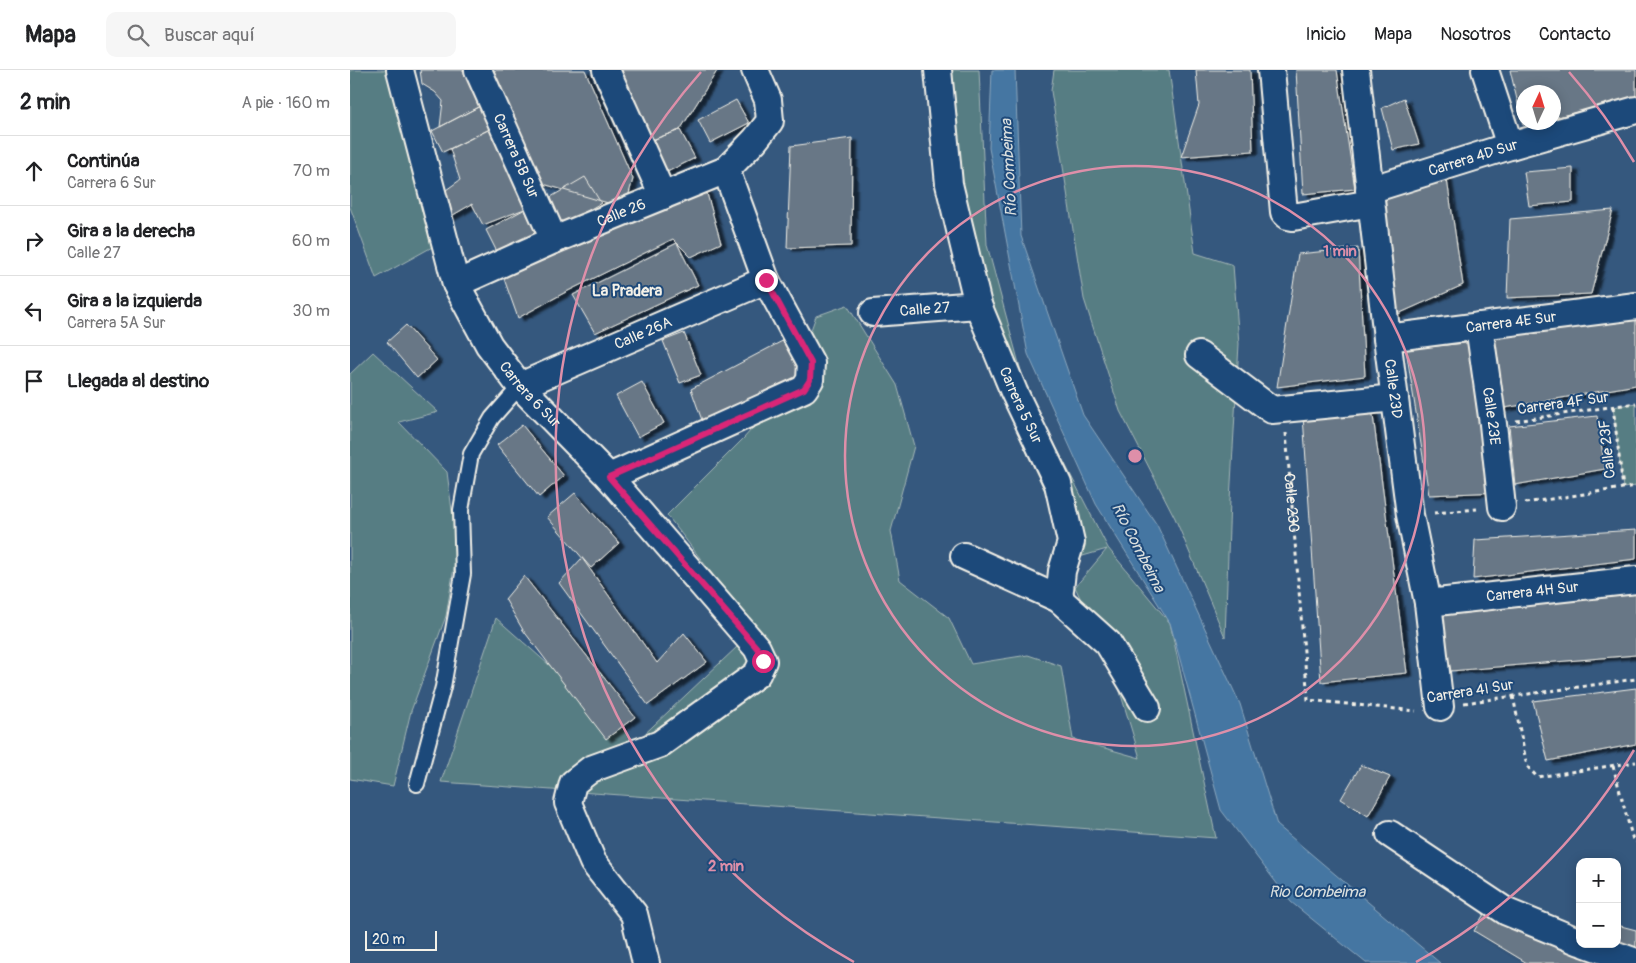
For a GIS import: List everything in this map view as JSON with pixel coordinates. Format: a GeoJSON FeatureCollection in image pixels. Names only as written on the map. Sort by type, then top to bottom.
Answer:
{"type":"FeatureCollection","features":[{"type":"Feature","properties":{"kind":"street","name":"Carrera 6 Sur"},"geometry":{"type":"LineString","coordinates":[[400,70],[456,284],[489,345],[520,386],[609,477],[757,648],[763,661],[757,674],[660,744],[591,769],[573,783],[568,803],[593,862],[634,914],[646,963]]}},
{"type":"Feature","properties":{"kind":"street","name":"Carrera 5B Sur"},"geometry":{"type":"LineString","coordinates":[[478,70],[554,240]]}},
{"type":"Feature","properties":{"kind":"street"},"geometry":{"type":"LineString","coordinates":[[606,70],[663,196]]}},
{"type":"Feature","properties":{"kind":"street","name":"Carrera 5 Sur"},"geometry":{"type":"LineString","coordinates":[[938,70],[949,184],[978,305],[1014,392],[1058,484],[1071,542],[1062,571],[1059,599]]}},
{"type":"Feature","properties":{"kind":"street","name":"Carrera 4D Sur"},"geometry":{"type":"LineString","coordinates":[[1272,70],[1284,212],[1288,216],[1370,197],[1510,146],[1636,110]]}},
{"type":"Feature","properties":{"kind":"street","name":"Calle 23D"},"geometry":{"type":"LineString","coordinates":[[1356,70],[1386,338],[1410,515],[1428,603],[1440,707]]}},
{"type":"Feature","properties":{"kind":"street"},"geometry":{"type":"LineString","coordinates":[[1485,70],[1510,146]]}},
{"type":"Feature","properties":{"kind":"street","name":"Calle 26"},"geometry":{"type":"LineString","coordinates":[[456,284],[554,240],[726,170],[755,140],[770,121],[768,100],[758,71]]}},
{"type":"Feature","properties":{"kind":"street"},"geometry":{"type":"LineString","coordinates":[[609,477],[804,389],[810,380],[811,363],[766,280],[726,170]]}},
{"type":"Feature","properties":{"kind":"street","name":"Calle 26A"},"geometry":{"type":"LineString","coordinates":[[520,386],[766,280]]}},
{"type":"Feature","properties":{"kind":"street","name":"Calle 27"},"geometry":{"type":"LineString","coordinates":[[873,313],[978,305]]}},
{"type":"Feature","properties":{"kind":"street","name":"Carrera 4E Sur"},"geometry":{"type":"LineString","coordinates":[[1386,338],[1636,306]]}},
{"type":"Feature","properties":{"kind":"street","name":"Calle 23E"},"geometry":{"type":"LineString","coordinates":[[1479,326],[1493,424],[1502,507]]}},
{"type":"Feature","properties":{"kind":"street"},"geometry":{"type":"LineString","coordinates":[[1199,355],[1272,410],[1395,398]]}},
{"type":"Feature","properties":{"kind":"street"},"geometry":{"type":"LineString","coordinates":[[964,556],[1059,599],[1108,643],[1147,708]]}},
{"type":"Feature","properties":{"kind":"street","name":"Carrera 4H Sur"},"geometry":{"type":"LineString","coordinates":[[1428,603],[1636,580]]}},
{"type":"Feature","properties":{"kind":"street"},"geometry":{"type":"LineString","coordinates":[[1390,834],[1507,912],[1576,940]]}},
{"type":"Feature","properties":{"kind":"street"},"geometry":{"type":"LineString","coordinates":[[1597,948],[1636,962]]}},
{"type":"Feature","properties":{"kind":"lane"},"geometry":{"type":"LineString","coordinates":[[417,784],[443,687],[463,574],[461,510],[471,454],[492,418],[520,386]]}},
{"type":"Feature","properties":{"kind":"path","name":"Carrera 4F Sur"},"geometry":{"type":"LineString","coordinates":[[1493,424],[1636,403]]}},
{"type":"Feature","properties":{"kind":"path","name":"Calle 23F"},"geometry":{"type":"LineString","coordinates":[[1613,407],[1622,488]]}},
{"type":"Feature","properties":{"kind":"path","name":"Calle 23C"},"geometry":{"type":"LineString","coordinates":[[1284,410],[1308,700]]}},
{"type":"Feature","properties":{"kind":"path","name":"Carrera 4I Sur"},"geometry":{"type":"LineString","coordinates":[[1308,700],[1417,711],[1636,679]]}},
{"type":"Feature","properties":{"kind":"path"},"geometry":{"type":"LineString","coordinates":[[1513,696],[1527,766],[1537,777],[1636,762]]}},
{"type":"Feature","properties":{"kind":"path"},"geometry":{"type":"LineString","coordinates":[[1613,766],[1632,840],[1636,842]]}},
{"type":"Feature","properties":{"kind":"green space"},"geometry":{"type":"Polygon","coordinates":[[[350,70],[390,70],[434,246],[376,278],[350,207],[350,70]]]}},
{"type":"Feature","properties":{"kind":"green space"},"geometry":{"type":"Polygon","coordinates":[[[928,70],[979,70],[987,245],[1025,386],[1108,548],[1170,623],[1216,838],[441,782],[496,618],[636,742],[755,630],[667,515],[744,438],[792,383],[816,316],[847,305],[897,385],[914,446],[891,531],[900,580],[949,618],[971,664],[1028,655],[1061,666],[1073,739],[1140,758],[1112,665],[1075,587],[1107,549],[1076,558],[995,384],[953,230],[928,70]]]}},
{"type":"Feature","properties":{"kind":"green space"},"geometry":{"type":"Polygon","coordinates":[[[1054,70],[1169,70],[1195,253],[1233,265],[1239,344],[1230,500],[1225,637],[1175,518],[1120,411],[1084,299],[1051,91],[1054,70]]]}},
{"type":"Feature","properties":{"kind":"green space"},"geometry":{"type":"Polygon","coordinates":[[[373,352],[438,412],[399,422],[447,472],[457,549],[446,616],[411,711],[393,786],[350,779],[350,374],[373,352]]]}},
{"type":"Feature","properties":{"kind":"green space"},"geometry":{"type":"Polygon","coordinates":[[[1636,403],[1636,486],[1623,488],[1613,407],[1636,403]]]}},
{"type":"Feature","properties":{"kind":"water","name":"Rio Combeima"},"geometry":{"type":"Polygon","coordinates":[[[992,70],[1015,70],[1021,236],[1083,415],[1157,525],[1240,704],[1277,825],[1440,963],[1366,963],[1291,902],[1221,810],[1170,623],[1096,504],[1028,354],[989,148],[992,70]]]}},
{"type":"Feature","properties":{"kind":"building"},"geometry":{"type":"Polygon","coordinates":[[[420,70],[465,70],[482,105],[440,127],[443,101],[435,92],[422,84],[420,70]]]}},
{"type":"Feature","properties":{"kind":"building"},"geometry":{"type":"Polygon","coordinates":[[[492,70],[585,70],[633,179],[625,208],[533,181],[492,70]]]}},
{"type":"Feature","properties":{"kind":"building"},"geometry":{"type":"Polygon","coordinates":[[[615,70],[717,71],[680,130],[649,141],[615,70]]]}},
{"type":"Feature","properties":{"kind":"building"},"geometry":{"type":"Polygon","coordinates":[[[1196,70],[1250,70],[1253,151],[1181,157],[1199,105],[1196,70]]]}},
{"type":"Feature","properties":{"kind":"building"},"geometry":{"type":"Polygon","coordinates":[[[1296,70],[1337,70],[1355,189],[1303,194],[1296,70]]]}},
{"type":"Feature","properties":{"kind":"building"},"geometry":{"type":"Polygon","coordinates":[[[1510,70],[1636,70],[1636,97],[1561,116],[1561,85],[1516,85],[1516,95],[1510,70]]]}},
{"type":"Feature","properties":{"kind":"building"},"geometry":{"type":"Polygon","coordinates":[[[1404,98],[1419,144],[1393,150],[1382,108],[1404,98]]]}},
{"type":"Feature","properties":{"kind":"building"},"geometry":{"type":"Polygon","coordinates":[[[736,100],[749,123],[710,143],[698,120],[736,100]]]}},
{"type":"Feature","properties":{"kind":"building"},"geometry":{"type":"Polygon","coordinates":[[[482,105],[494,127],[443,152],[432,131],[482,105]]]}},
{"type":"Feature","properties":{"kind":"building"},"geometry":{"type":"Polygon","coordinates":[[[494,127],[527,208],[483,225],[472,204],[448,218],[446,190],[460,180],[450,149],[494,127]]]}},
{"type":"Feature","properties":{"kind":"building"},"geometry":{"type":"Polygon","coordinates":[[[680,130],[695,158],[665,173],[649,141],[680,130]]]}},
{"type":"Feature","properties":{"kind":"building"},"geometry":{"type":"Polygon","coordinates":[[[852,138],[851,246],[787,248],[791,146],[852,138]]]}},
{"type":"Feature","properties":{"kind":"building"},"geometry":{"type":"Polygon","coordinates":[[[1573,168],[1573,202],[1529,206],[1524,172],[1573,168]]]}},
{"type":"Feature","properties":{"kind":"building"},"geometry":{"type":"Polygon","coordinates":[[[1446,173],[1463,285],[1389,318],[1385,190],[1446,173]]]}},
{"type":"Feature","properties":{"kind":"building"},"geometry":{"type":"Polygon","coordinates":[[[585,177],[601,203],[559,227],[544,201],[585,177]]]}},
{"type":"Feature","properties":{"kind":"building"},"geometry":{"type":"Polygon","coordinates":[[[704,183],[721,243],[691,257],[673,239],[518,318],[503,276],[704,183]]]}},
{"type":"Feature","properties":{"kind":"building"},"geometry":{"type":"Polygon","coordinates":[[[527,208],[541,234],[499,256],[486,230],[527,208]]]}},
{"type":"Feature","properties":{"kind":"building"},"geometry":{"type":"Polygon","coordinates":[[[1613,210],[1591,294],[1507,298],[1510,219],[1613,210]]]}},
{"type":"Feature","properties":{"kind":"building"},"geometry":{"type":"Polygon","coordinates":[[[677,243],[698,285],[595,333],[573,295],[677,243]]]}},
{"type":"Feature","properties":{"kind":"building"},"geometry":{"type":"Polygon","coordinates":[[[1358,248],[1365,376],[1277,387],[1298,254],[1358,248]]]}},
{"type":"Feature","properties":{"kind":"building"},"geometry":{"type":"Polygon","coordinates":[[[1636,312],[1636,385],[1499,409],[1489,334],[1636,312]]]}},
{"type":"Feature","properties":{"kind":"building"},"geometry":{"type":"Polygon","coordinates":[[[406,325],[437,360],[417,378],[387,342],[406,325]]]}},
{"type":"Feature","properties":{"kind":"building"},"geometry":{"type":"Polygon","coordinates":[[[684,333],[701,375],[680,383],[663,341],[684,333]]]}},
{"type":"Feature","properties":{"kind":"building"},"geometry":{"type":"Polygon","coordinates":[[[790,337],[799,378],[704,426],[691,389],[790,337]]]}},
{"type":"Feature","properties":{"kind":"building"},"geometry":{"type":"Polygon","coordinates":[[[1476,342],[1500,492],[1429,495],[1406,349],[1476,342]]]}},
{"type":"Feature","properties":{"kind":"building"},"geometry":{"type":"Polygon","coordinates":[[[642,382],[664,423],[638,437],[616,396],[642,382]]]}},
{"type":"Feature","properties":{"kind":"building"},"geometry":{"type":"Polygon","coordinates":[[[1372,408],[1407,673],[1321,682],[1303,416],[1372,408]]]}},
{"type":"Feature","properties":{"kind":"building"},"geometry":{"type":"Polygon","coordinates":[[[1597,416],[1605,469],[1515,485],[1509,426],[1597,416]]]}},
{"type":"Feature","properties":{"kind":"building"},"geometry":{"type":"Polygon","coordinates":[[[522,425],[564,476],[539,497],[497,445],[522,425]]]}},
{"type":"Feature","properties":{"kind":"building"},"geometry":{"type":"Polygon","coordinates":[[[575,493],[619,543],[591,568],[547,517],[575,493]]]}},
{"type":"Feature","properties":{"kind":"building"},"geometry":{"type":"Polygon","coordinates":[[[1636,530],[1636,559],[1473,579],[1475,540],[1636,530]]]}},
{"type":"Feature","properties":{"kind":"building"},"geometry":{"type":"Polygon","coordinates":[[[582,558],[657,663],[684,633],[707,662],[648,705],[559,583],[582,558]]]}},
{"type":"Feature","properties":{"kind":"building"},"geometry":{"type":"Polygon","coordinates":[[[524,576],[635,717],[606,739],[523,630],[505,599],[524,576]]]}},
{"type":"Feature","properties":{"kind":"building"},"geometry":{"type":"Polygon","coordinates":[[[1636,585],[1636,655],[1451,671],[1436,607],[1636,585]]]}},
{"type":"Feature","properties":{"kind":"building"},"geometry":{"type":"Polygon","coordinates":[[[1636,688],[1636,744],[1548,761],[1533,701],[1636,688]]]}},
{"type":"Feature","properties":{"kind":"building"},"geometry":{"type":"Polygon","coordinates":[[[1361,765],[1390,777],[1368,816],[1341,799],[1361,765]]]}},
{"type":"Feature","properties":{"kind":"building"},"geometry":{"type":"Polygon","coordinates":[[[1487,909],[1614,963],[1527,963],[1474,931],[1487,909]]]}},
{"type":"Feature","properties":{"kind":"building"},"geometry":{"type":"Polygon","coordinates":[[[1621,926],[1636,930],[1636,946],[1630,954],[1621,947],[1621,926]]]}},
{"type":"Feature","properties":{"kind":"district","name":"La Pradera"},"geometry":{"type":"Point","coordinates":[627,290]}},
{"type":"Feature","properties":{"kind":"route"},"geometry":{"type":"LineString","coordinates":[[763,661],[757,648],[609,477],[804,389],[810,380],[811,363],[766,280]]}},
{"type":"Feature","properties":{"kind":"water label","name":"Río Combeima"},"geometry":{"type":"Point","coordinates":[1008,168]}},
{"type":"Feature","properties":{"kind":"water label","name":"Río Combeima"},"geometry":{"type":"Point","coordinates":[1139,547]}}]}
